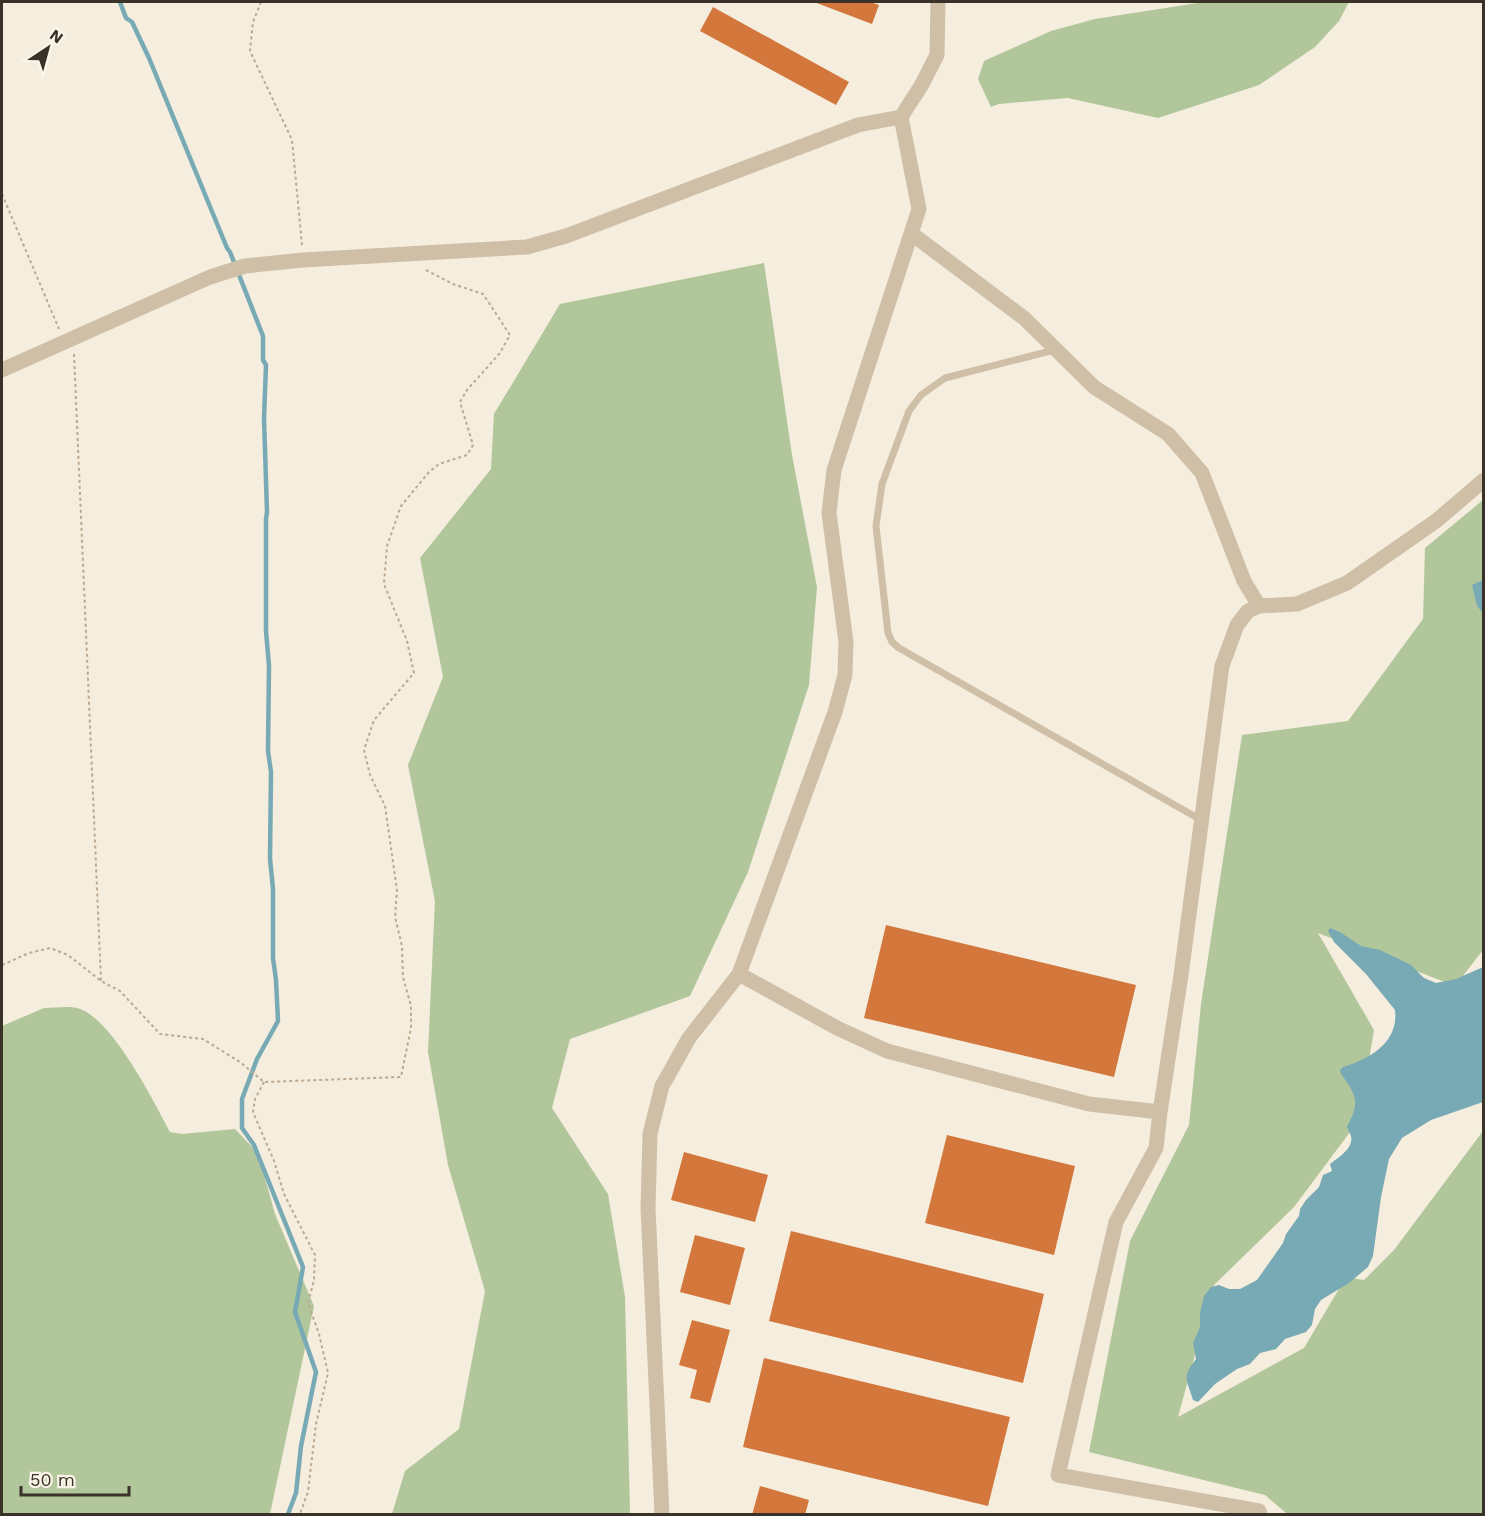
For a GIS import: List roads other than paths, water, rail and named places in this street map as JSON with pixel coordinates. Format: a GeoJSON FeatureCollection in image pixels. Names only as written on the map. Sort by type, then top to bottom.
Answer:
{"type":"FeatureCollection","features":[{"type":"Feature","properties":{"kind":"street"},"geometry":{"type":"LineString","coordinates":[[662,1515],[648,1208],[650,1134],[662,1086],[689,1038],[739,974],[835,712],[845,675],[846,642],[829,513],[834,470],[919,209],[901,117],[937,55],[938,2]]}},
{"type":"Feature","properties":{"kind":"street"},"geometry":{"type":"LineString","coordinates":[[2,369],[210,277],[245,266],[303,260],[527,247],[566,236],[858,125],[901,117]]}},
{"type":"Feature","properties":{"kind":"street"},"geometry":{"type":"LineString","coordinates":[[912,234],[1024,318],[1095,387],[1168,434],[1202,473],[1244,581],[1259,606]]}},
{"type":"Feature","properties":{"kind":"street"},"geometry":{"type":"LineString","coordinates":[[1260,1515],[1259,1512],[1058,1475],[1116,1222],[1156,1148],[1222,666],[1237,625],[1248,611],[1259,606],[1297,604],[1347,583],[1436,521],[1484,480]]}},
{"type":"Feature","properties":{"kind":"street"},"geometry":{"type":"LineString","coordinates":[[739,974],[837,1028],[887,1051],[1089,1104],[1160,1112]]}},
{"type":"Feature","properties":{"kind":"lane"},"geometry":{"type":"LineString","coordinates":[[1057,350],[945,378],[921,394],[909,411],[882,484],[876,526],[888,633],[892,642],[899,648],[1201,820]]}},
{"type":"Feature","properties":{"kind":"water"},"geometry":{"type":"Polygon","coordinates":[[[1483,580],[1483,613],[1477,606],[1472,585],[1483,580]]]}},
{"type":"Feature","properties":{"kind":"water"},"geometry":{"type":"Polygon","coordinates":[[[1330,928],[1361,946],[1380,950],[1411,965],[1424,978],[1436,983],[1456,979],[1483,967],[1483,1102],[1431,1120],[1402,1138],[1389,1159],[1373,1256],[1368,1267],[1349,1283],[1321,1300],[1315,1309],[1312,1325],[1306,1332],[1285,1339],[1276,1349],[1260,1353],[1250,1364],[1237,1369],[1215,1384],[1198,1402],[1193,1400],[1187,1383],[1187,1375],[1196,1359],[1193,1343],[1200,1327],[1204,1296],[1211,1287],[1219,1285],[1229,1289],[1240,1289],[1257,1280],[1283,1243],[1286,1234],[1299,1216],[1300,1209],[1319,1187],[1323,1175],[1332,1171],[1330,1164],[1350,1145],[1351,1136],[1347,1127],[1354,1111],[1355,1099],[1340,1070],[1381,1048],[1392,1031],[1395,1021],[1395,1010],[1366,974],[1334,942],[1328,931],[1330,928]]]}},
{"type":"Feature","properties":{"kind":"waterway"},"geometry":{"type":"LineString","coordinates":[[120,2],[126,18],[132,22],[149,58],[263,336],[263,360],[266,365],[264,418],[267,512],[266,631],[269,666],[268,751],[271,772],[270,859],[273,889],[273,958],[278,1021],[257,1059],[242,1099],[242,1128],[254,1145],[303,1267],[295,1312],[316,1372],[301,1446],[296,1493],[288,1514]]}}]}
